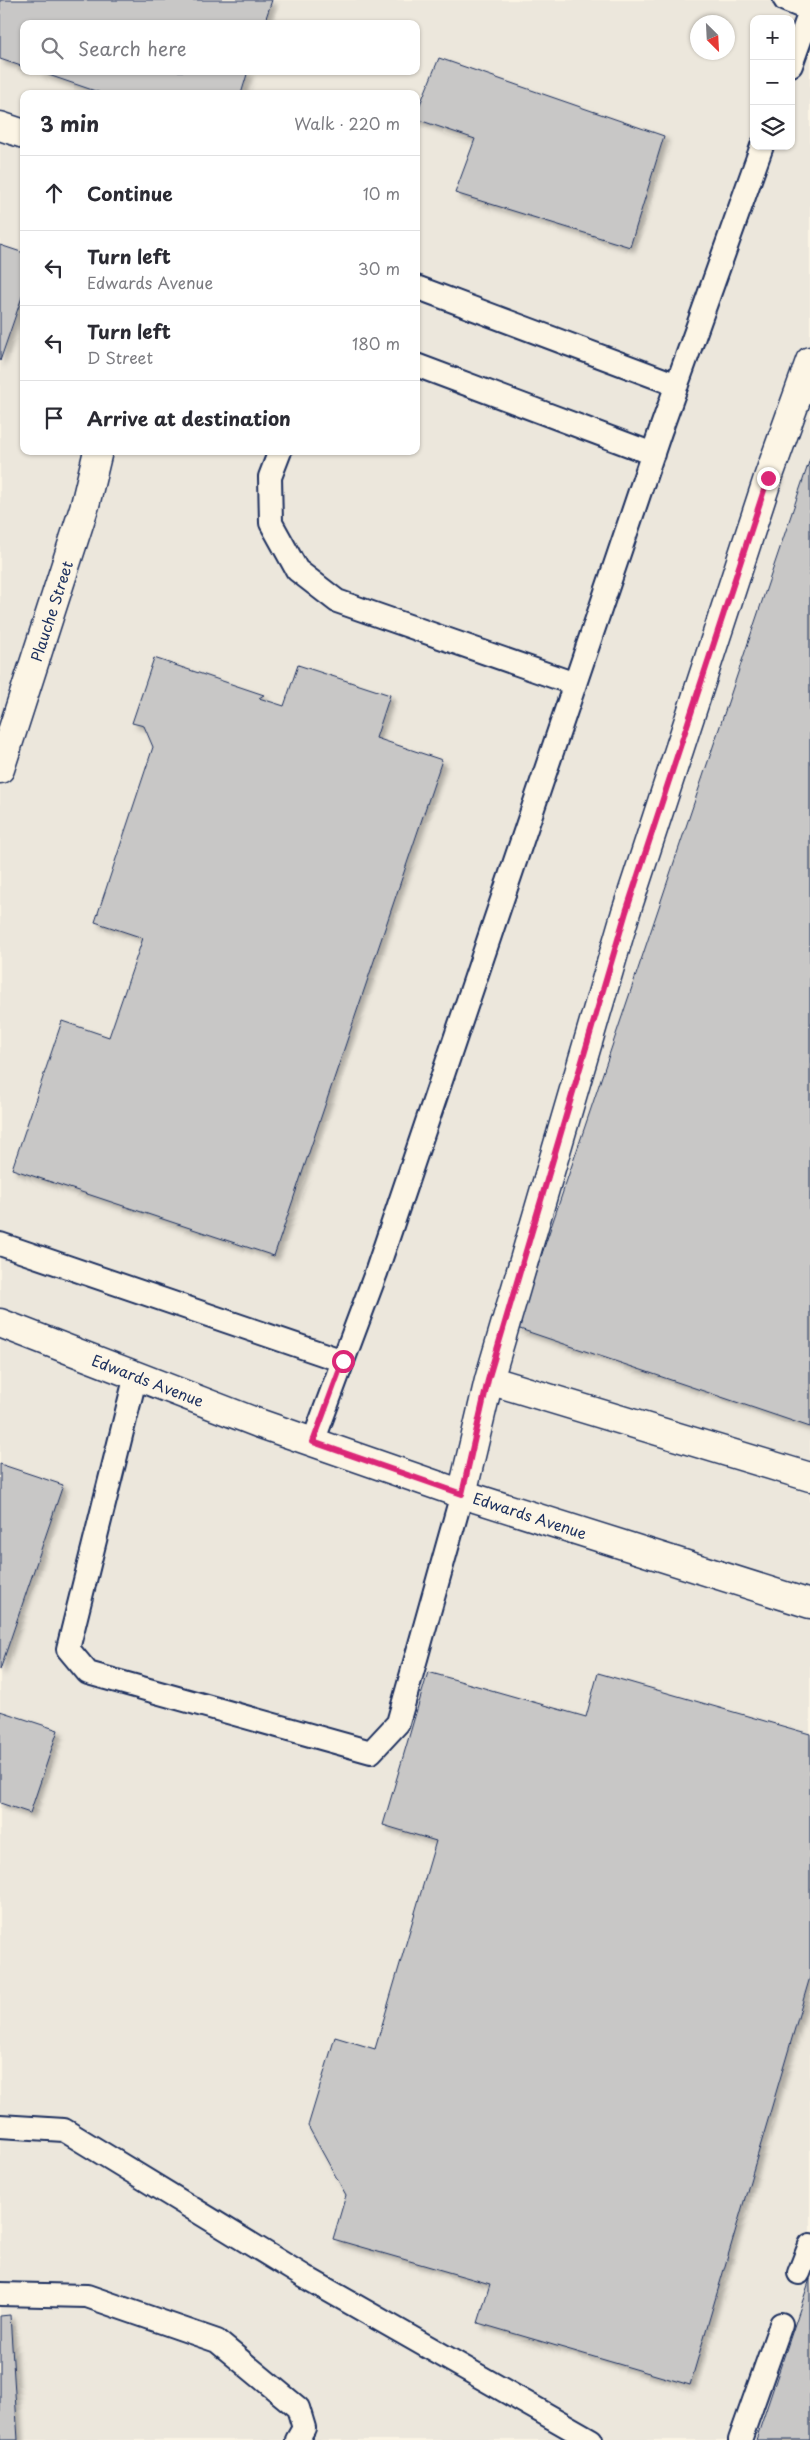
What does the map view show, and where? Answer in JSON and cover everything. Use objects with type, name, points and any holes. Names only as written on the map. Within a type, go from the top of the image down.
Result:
[{"type":"street","points":[[0,126],[20,133]]},
{"type":"street","points":[[462,1494],[488,1380],[626,912],[768,478],[810,361]]},
{"type":"street","name":"Plauche Street","points":[[0,769],[85,505],[97,455]]},
{"type":"street","name":"Edwards Avenue","points":[[0,1323],[313,1442],[462,1494],[810,1604]]},
{"type":"street","points":[[488,1380],[810,1477]]},
{"type":"lane","points":[[784,0],[810,11],[793,60]]},
{"type":"lane","points":[[313,1442],[376,1273],[653,454],[761,150]]},
{"type":"lane","points":[[420,289],[677,386]]},
{"type":"lane","points":[[420,367],[653,454]]},
{"type":"lane","points":[[278,455],[270,477],[271,523],[297,570],[337,601],[575,684]]},
{"type":"lane","points":[[0,1244],[343,1361]]},
{"type":"lane","points":[[136,1376],[68,1649],[88,1673],[371,1752],[398,1723],[462,1494]]},
{"type":"lane","points":[[0,2126],[64,2130],[305,2277],[591,2440]]},
{"type":"lane","points":[[799,2273],[810,2245]]},
{"type":"lane","points":[[0,2294],[87,2296],[217,2341],[298,2408],[304,2428],[297,2440]]},
{"type":"lane","points":[[740,2440],[781,2324]]},
{"type":"shaded area","points":[[0,0],[810,0],[810,2440],[0,2440]]},
{"type":"building","points":[[0,0],[272,0],[265,20],[20,20],[20,66],[0,59]]},
{"type":"building","points":[[439,58],[664,136],[630,247],[455,193],[475,139],[420,120],[420,104]]},
{"type":"building","points":[[49,75],[247,75],[242,90],[92,90]]},
{"type":"building","points":[[0,245],[20,252],[20,303],[0,361]]},
{"type":"building","points":[[810,459],[810,1427],[517,1328]]},
{"type":"building","points":[[154,658],[264,695],[259,698],[284,706],[298,665],[390,695],[376,738],[442,760],[274,1256],[12,1169],[62,1021],[109,1037],[143,938],[95,922],[153,747],[144,726],[132,723]]},
{"type":"building","points":[[0,1464],[63,1485],[0,1670]]},
{"type":"building","points":[[428,1672],[586,1717],[598,1673],[810,1734],[810,1977],[690,2385],[478,2323],[490,2284],[333,2239],[346,2195],[308,2126],[335,2037],[375,2049],[436,1841],[383,1825]]},
{"type":"building","points":[[0,1711],[58,1730],[30,1813],[0,1803]]},
{"type":"building","points":[[810,2279],[810,2440],[756,2440]]},
{"type":"building","points":[[10,2315],[18,2440],[0,2440],[0,2316]]},
{"type":"route","points":[[343,1361],[313,1442],[462,1494],[488,1380],[626,912],[768,478]]}]
